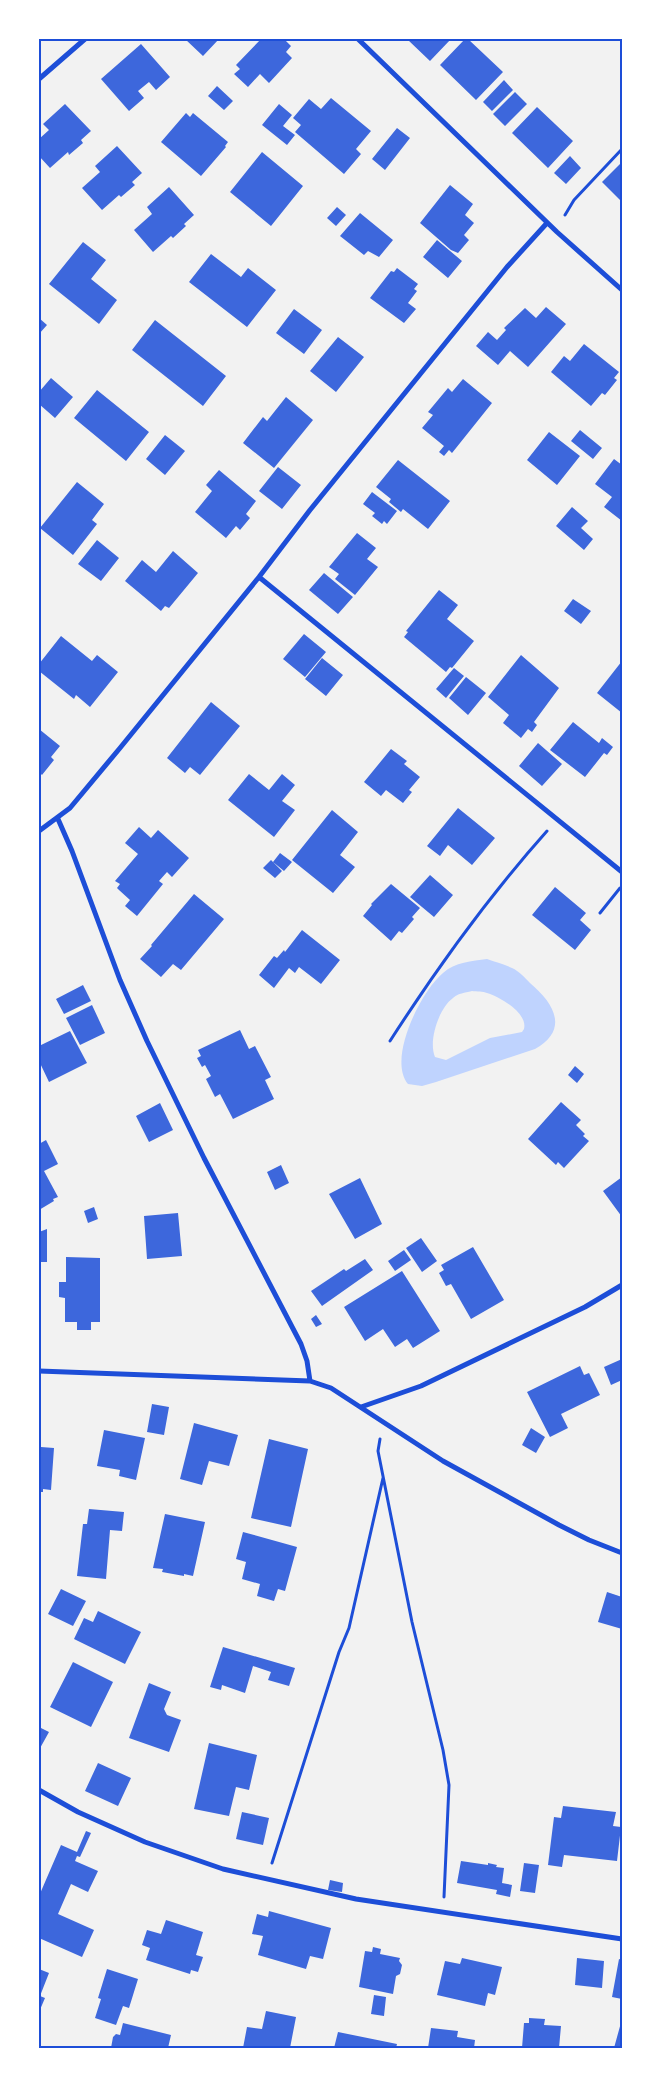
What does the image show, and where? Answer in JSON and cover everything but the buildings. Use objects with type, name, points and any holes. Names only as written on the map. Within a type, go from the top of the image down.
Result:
[{"type":"street","points":[[39,79],[85,39]]},
{"type":"street","points":[[358,39],[547,223],[622,290]]},
{"type":"street","points":[[39,831],[58,819],[70,808],[259,577],[310,510],[432,362],[507,267],[547,223]]},
{"type":"street","points":[[259,577],[622,872]]},
{"type":"street","points":[[58,819],[72,851],[120,980],[139,1024],[204,1158],[301,1344],[307,1361],[310,1381]]},
{"type":"street","points":[[361,1407],[421,1386],[586,1307],[622,1286]]},
{"type":"street","points":[[39,1372],[310,1381],[330,1388],[443,1462],[589,1540],[622,1553]]},
{"type":"street","points":[[39,1790],[78,1812],[145,1842],[224,1869],[356,1899],[622,1939]]},
{"type":"path","points":[[565,215],[574,200],[622,149]]},
{"type":"path","points":[[390,1041],[424,987],[503,883],[558,820]]},
{"type":"path","points":[[600,913],[622,885]]},
{"type":"path","points":[[385,1424],[380,1437],[378,1451],[412,1622],[443,1750],[449,1786],[449,1818],[443,1912]]},
{"type":"path","points":[[266,1879],[339,1652],[349,1628],[384,1475]]},
{"type":"water","points":[[487,959],[515,969],[546,999],[555,1017],[552,1034],[546,1042],[535,1049],[422,1086],[408,1084],[403,1073],[404,1043],[409,1026],[425,994],[443,973],[453,966]],"holes":[[[472,991],[484,992],[512,1006],[522,1017],[524,1029],[522,1032],[490,1038],[446,1060],[435,1057],[433,1050],[434,1034],[443,1009],[457,995]]]}]
